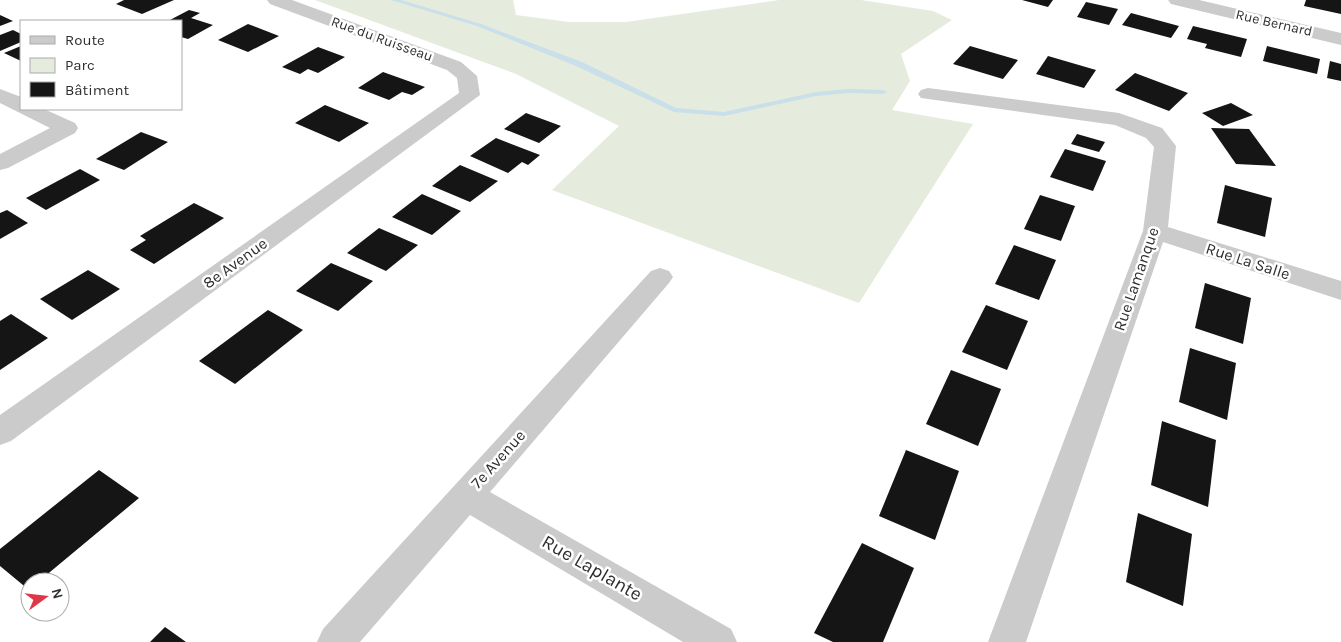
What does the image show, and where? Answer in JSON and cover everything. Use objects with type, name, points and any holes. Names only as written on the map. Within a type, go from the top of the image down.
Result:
[{"type":"street","name":"Rue du Ruisseau","points":[[276,0],[454,66],[467,76],[470,95]]},
{"type":"street","name":"Rue Bernard","points":[[1177,0],[1341,39]]},
{"type":"street","points":[[0,94],[20,104]]},
{"type":"street","name":"Rue Lamanque","points":[[928,94],[961,105],[1119,119],[1154,133],[1166,146],[1155,231],[1007,642]]},
{"type":"street","name":"8e Avenue","points":[[0,432],[470,95]]},
{"type":"street","points":[[0,163],[68,128],[30,110]]},
{"type":"street","name":"Rue La Salle","points":[[1155,231],[1341,291]]},
{"type":"street","name":"7e Avenue","points":[[336,642],[660,277]]},
{"type":"street","name":"Rue Laplante","points":[[466,494],[718,642]]},
{"type":"green space","points":[[315,0],[513,0],[516,15],[569,22],[626,22],[779,0],[861,0],[933,11],[952,20],[901,54],[910,81],[892,110],[973,124],[859,303],[552,190],[619,126],[516,74]]},
{"type":"building","points":[[124,0],[174,0],[142,14],[116,4]]},
{"type":"building","points":[[1022,0],[1053,0],[1048,7]]},
{"type":"building","points":[[1306,0],[1341,0],[1341,14],[1304,6]]},
{"type":"building","points":[[1086,2],[1118,9],[1109,25],[1077,17]]},
{"type":"building","points":[[189,10],[200,13],[191,18],[213,25],[188,39],[182,37],[182,20],[170,20]]},
{"type":"building","points":[[1131,13],[1179,26],[1171,38],[1122,25]]},
{"type":"building","points":[[0,15],[13,21],[0,26]]},
{"type":"building","points":[[248,24],[279,36],[248,52],[218,40]]},
{"type":"building","points":[[1193,26],[1247,39],[1241,57],[1205,48],[1207,44],[1187,39]]},
{"type":"building","points":[[13,30],[20,34],[20,42],[0,51],[0,35]]},
{"type":"building","points":[[20,46],[20,61],[4,53]]},
{"type":"building","points":[[970,46],[1018,60],[1003,79],[953,64]]},
{"type":"building","points":[[1267,46],[1320,59],[1317,74],[1263,61]]},
{"type":"building","points":[[318,47],[345,57],[318,73],[308,69],[300,74],[282,67]]},
{"type":"building","points":[[1048,56],[1096,70],[1084,88],[1036,74]]},
{"type":"building","points":[[1330,61],[1341,64],[1341,81],[1327,78]]},
{"type":"building","points":[[383,72],[425,87],[412,95],[402,92],[389,100],[358,88]]},
{"type":"building","points":[[1135,73],[1188,93],[1169,111],[1115,90]]},
{"type":"building","points":[[1231,103],[1253,115],[1223,126],[1202,113]]},
{"type":"building","points":[[325,105],[369,123],[339,142],[295,123]]},
{"type":"building","points":[[526,113],[561,126],[539,143],[504,129]]},
{"type":"building","points":[[1211,128],[1249,129],[1276,166],[1236,164]]},
{"type":"building","points":[[141,132],[168,142],[124,170],[96,159]]},
{"type":"building","points":[[1077,134],[1105,142],[1099,152],[1071,144]]},
{"type":"building","points":[[496,138],[540,155],[528,165],[522,162],[508,173],[470,156]]},
{"type":"building","points":[[1065,149],[1106,161],[1093,191],[1050,177]]},
{"type":"building","points":[[460,165],[498,181],[470,202],[432,186]]},
{"type":"building","points":[[80,169],[100,180],[46,210],[26,198]]},
{"type":"building","points":[[1225,185],[1272,198],[1265,237],[1217,223]]},
{"type":"building","points":[[422,194],[461,211],[432,235],[392,217]]},
{"type":"building","points":[[1040,195],[1075,206],[1061,241],[1024,229]]},
{"type":"building","points":[[194,203],[224,218],[154,264],[130,250],[146,240],[140,236]]},
{"type":"building","points":[[7,210],[28,223],[0,239],[0,213]]},
{"type":"building","points":[[379,228],[418,245],[386,271],[347,253]]},
{"type":"building","points":[[1014,245],[1056,260],[1039,300],[995,284]]},
{"type":"building","points":[[331,263],[373,281],[338,311],[296,291]]},
{"type":"building","points":[[88,270],[120,289],[72,320],[40,299]]},
{"type":"building","points":[[1205,283],[1251,298],[1243,344],[1195,328]]},
{"type":"building","points":[[986,305],[1028,321],[1007,370],[962,352]]},
{"type":"building","points":[[268,310],[303,330],[235,384],[199,361]]},
{"type":"building","points":[[11,314],[48,338],[0,370],[0,321]]},
{"type":"building","points":[[1190,348],[1236,363],[1227,420],[1179,402]]},
{"type":"building","points":[[951,370],[1001,389],[978,446],[926,424]]},
{"type":"building","points":[[1162,421],[1216,440],[1208,507],[1151,485]]},
{"type":"building","points":[[906,450],[959,471],[935,540],[879,516]]},
{"type":"building","points":[[99,470],[139,498],[50,572],[20,572],[20,583],[0,566],[0,549]]},
{"type":"building","points":[[1138,513],[1192,534],[1183,606],[1126,582]]},
{"type":"building","points":[[862,543],[914,568],[883,642],[833,642],[814,633]]},
{"type":"building","points":[[165,627],[186,642],[150,642]]},
{"type":"waterway","points":[[394,0],[479,25],[579,64],[674,110],[724,114],[816,94],[848,91],[883,92]]}]
